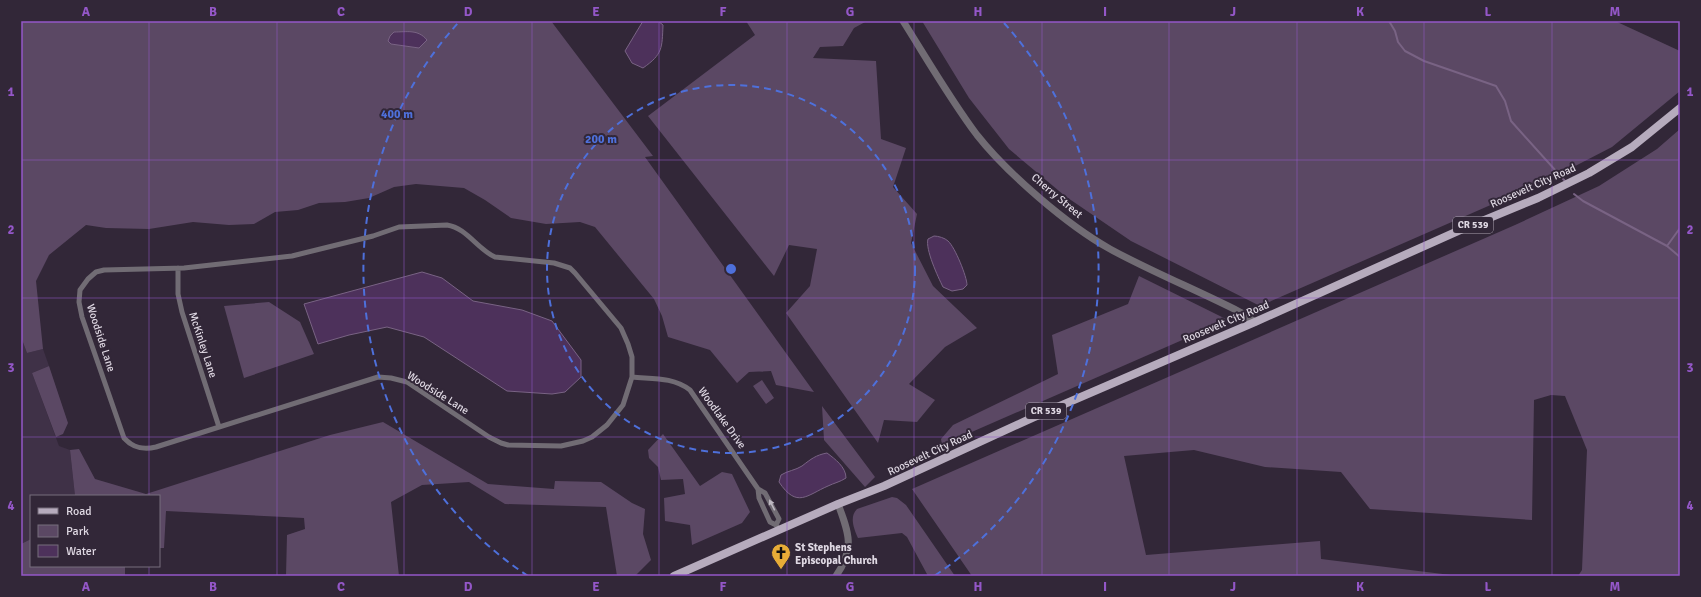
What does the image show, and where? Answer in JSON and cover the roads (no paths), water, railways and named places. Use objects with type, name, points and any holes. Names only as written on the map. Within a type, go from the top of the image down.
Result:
[{"type":"main road","name":"Roosevelt City Road","points":[[838,504],[884,486],[1045,412],[1255,322],[1458,231],[1538,198],[1588,173],[1632,148],[1680,108]]},
{"type":"main road","name":"CR 539","points":[[674,576],[778,527],[838,504]]},
{"type":"street","name":"Cherry Street","points":[[903,21],[978,136],[1019,179],[1067,220],[1108,248],[1240,312],[1255,322]]},
{"type":"street","name":"Woodside Lane","points":[[456,226],[488,254],[495,257],[554,263],[570,268],[621,328],[632,357],[632,377],[623,405],[607,426],[592,437],[583,441],[561,446],[501,444],[406,382],[391,378],[378,377],[367,379],[147,449],[130,444],[120,430],[82,317],[79,302],[80,290],[88,278],[96,272],[110,269],[178,268],[292,256],[373,236],[399,227],[456,226]]},
{"type":"street","name":"McKinley Lane","points":[[178,268],[178,294],[182,312],[219,427]]},
{"type":"street","name":"Woodlake Drive","points":[[632,377],[671,380],[679,382],[690,390],[758,488],[765,493],[778,519],[778,527]]},
{"type":"street","name":"Woodlake Drive","points":[[758,488],[759,498],[770,522],[778,527]]},
{"type":"street","points":[[836,576],[848,556],[849,547],[849,536],[838,504]]},
{"type":"water","points":[[643,21],[658,21],[663,25],[662,45],[660,50],[654,59],[643,68],[632,63],[625,51]]},
{"type":"water","points":[[394,32],[416,33],[424,36],[427,40],[419,48],[391,44],[388,41]]},
{"type":"water","points":[[934,236],[947,240],[954,249],[965,276],[967,285],[963,289],[952,291],[943,287],[932,263],[928,249],[928,239]]},
{"type":"water","points":[[422,272],[442,278],[473,301],[522,310],[552,321],[581,360],[581,377],[565,392],[552,394],[507,391],[424,337],[387,327],[349,335],[318,344],[304,304]]},
{"type":"water","points":[[827,453],[837,461],[844,470],[846,478],[842,481],[802,498],[797,498],[791,495],[779,482],[781,475],[800,467],[817,456]]},
{"type":"waterway","points":[[1389,21],[1395,31],[1398,42],[1405,51],[1424,61],[1496,86],[1505,101],[1511,121],[1565,181]]},
{"type":"waterway","points":[[1574,194],[1583,201],[1667,246],[1680,257]]},
{"type":"waterway","points":[[1667,246],[1680,228]]},
{"type":"place","name":"St Stephens Episcopal Church","points":[[781,570]]}]
